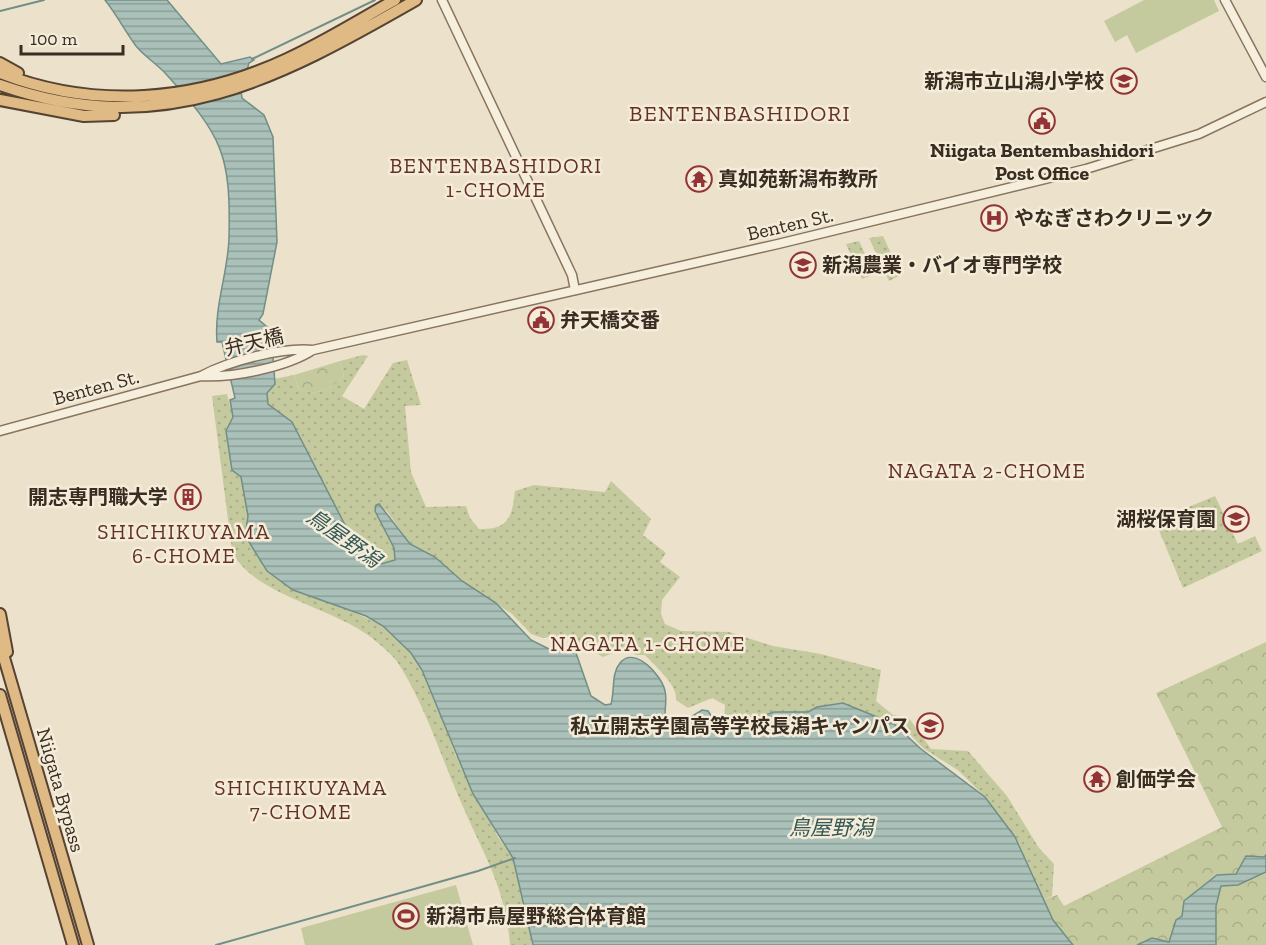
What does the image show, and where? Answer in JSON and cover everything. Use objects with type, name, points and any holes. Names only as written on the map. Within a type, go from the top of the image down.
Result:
[{"type":"highway","points":[[289,64],[395,0]]},
{"type":"highway","points":[[0,100],[84,116],[133,114],[216,83],[289,64],[416,0]]},
{"type":"highway","points":[[0,63],[39,87]]},
{"type":"highway","points":[[0,73],[39,87],[98,97],[174,100]]},
{"type":"highway","points":[[0,85],[53,102],[76,105],[131,108],[174,100]]},
{"type":"highway","points":[[0,614],[17,704]]},
{"type":"highway","name":"Niigata Bypass","points":[[0,644],[88,945]]},
{"type":"highway","name":"Niigata Bypass","points":[[1,700],[73,945]]},
{"type":"street","points":[[442,0],[572,275],[575,290]]},
{"type":"street","points":[[1225,0],[1266,78]]},
{"type":"street","name":"Benten St.","points":[[313,350],[966,200],[1117,161],[1199,134],[1266,102]]},
{"type":"street","name":"弁天橋","points":[[201,376],[219,367],[297,348],[313,350]]},
{"type":"street","name":"弁天橋","points":[[201,376],[221,377],[300,359],[313,350]]},
{"type":"street","name":"Benten St.","points":[[0,431],[201,376]]},
{"type":"green space","points":[[1144,0],[1214,0],[1219,11],[1136,53],[1127,35],[1115,42],[1104,21]]},
{"type":"green space","points":[[883,236],[901,275],[889,281],[869,238]]},
{"type":"green space","points":[[859,241],[874,274],[862,279],[846,244]]},
{"type":"green space","points":[[363,355],[368,356],[342,396],[364,409],[393,363],[407,360],[421,405],[405,406],[411,472],[426,507],[466,506],[470,518],[479,529],[489,529],[507,521],[515,491],[534,485],[605,492],[611,481],[651,519],[643,535],[666,553],[660,562],[680,577],[662,600],[661,614],[665,624],[681,631],[729,632],[773,646],[821,654],[881,670],[876,701],[893,715],[909,718],[931,749],[968,751],[1007,796],[1039,848],[1054,864],[1052,896],[1043,900],[1015,837],[985,797],[959,771],[923,748],[907,731],[894,724],[843,703],[817,707],[808,712],[774,712],[731,727],[724,720],[725,705],[712,698],[688,708],[676,700],[676,694],[670,682],[645,655],[636,655],[626,648],[603,657],[566,635],[543,638],[531,634],[512,614],[462,581],[435,557],[410,544],[386,510],[375,511],[394,548],[395,561],[381,564],[361,556],[292,422],[268,404],[267,393],[275,384],[274,379],[294,375],[298,388],[311,392],[322,391],[344,377],[340,361]]},
{"type":"green space","points":[[340,361],[344,377],[333,385],[317,392],[298,388],[294,375]]},
{"type":"green space","points":[[227,394],[233,417],[226,431],[232,470],[241,477],[248,516],[246,530],[267,571],[383,626],[411,653],[435,697],[455,754],[498,837],[513,858],[532,945],[510,945],[504,905],[492,870],[424,713],[408,679],[395,660],[372,638],[356,627],[294,599],[255,578],[241,565],[232,550],[212,396]]},
{"type":"green space","points":[[1215,496],[1238,544],[1255,536],[1262,551],[1183,588],[1155,521]]},
{"type":"green space","points":[[1266,642],[1266,945],[1073,945],[1053,920],[1043,900],[1057,895],[1064,906],[1222,827],[1156,693]]},
{"type":"green space","name":"新潟市鳥屋野総合体育館","points":[[456,885],[473,945],[305,945],[301,928]]},
{"type":"water","name":"鳥屋野潟","points":[[105,0],[167,0],[221,64],[250,57],[254,60],[249,63],[241,91],[242,98],[264,115],[273,137],[277,242],[263,314],[259,320],[271,330],[275,384],[267,393],[268,404],[292,422],[361,556],[381,564],[395,560],[394,548],[375,511],[376,505],[379,504],[410,544],[435,557],[462,581],[496,603],[531,640],[549,649],[576,653],[591,696],[605,705],[611,704],[617,667],[626,658],[633,658],[647,665],[659,678],[666,694],[665,715],[673,723],[683,722],[702,710],[708,711],[719,727],[731,727],[774,712],[808,712],[817,707],[843,703],[894,724],[921,749],[985,797],[1015,837],[1053,920],[1073,945],[533,945],[513,858],[473,794],[422,670],[411,653],[383,626],[366,616],[293,590],[267,571],[249,542],[246,530],[248,516],[241,477],[232,470],[226,431],[233,417],[230,400],[235,398],[222,342],[217,342],[217,315],[229,238],[228,185],[225,165],[219,147],[200,114],[166,74],[136,46]]},
{"type":"water","points":[[1266,855],[1266,872],[1238,885],[1221,886],[1216,906],[1216,945],[1137,945],[1152,938],[1169,942],[1176,920],[1182,916],[1184,901],[1217,875],[1236,874],[1246,856],[1264,857]]},
{"type":"waterway","points":[[0,11],[44,0]]},
{"type":"waterway","points":[[252,59],[375,0]]},
{"type":"waterway","points":[[216,945],[478,871],[515,858]]},
{"type":"place","name":"新潟市立山潟小学校","points":[[1124,81]]},
{"type":"place","name":"Niigata Bentembashidori Post Office","points":[[1042,121]]},
{"type":"place","name":"真如苑新潟布教所","points":[[699,179]]},
{"type":"place","name":"やなぎさわクリニック","points":[[994,218]]},
{"type":"place","name":"新潟農業・バイオ専門学校","points":[[803,265]]},
{"type":"place","name":"弁天橋交番","points":[[541,320]]},
{"type":"place","name":"開志専門職大学","points":[[188,497]]},
{"type":"place","name":"湖桜保育園","points":[[1236,519]]},
{"type":"place","name":"私立開志学園高等学校長潟キャンパス","points":[[930,726]]},
{"type":"place","name":"創価学会","points":[[1097,779]]},
{"type":"place","name":"新潟市鳥屋野総合体育館","points":[[406,916]]},
{"type":"district","name":"BENTENBASHIDORI","points":[[740,113]]},
{"type":"district","name":"BENTENBASHIDORI 1-CHOME","points":[[496,177]]},
{"type":"district","name":"NAGATA 2-CHOME","points":[[987,470]]},
{"type":"district","name":"SHICHIKUYAMA 6-CHOME","points":[[184,543]]},
{"type":"district","name":"NAGATA 1-CHOME","points":[[648,643]]},
{"type":"district","name":"SHICHIKUYAMA 7-CHOME","points":[[301,799]]}]
